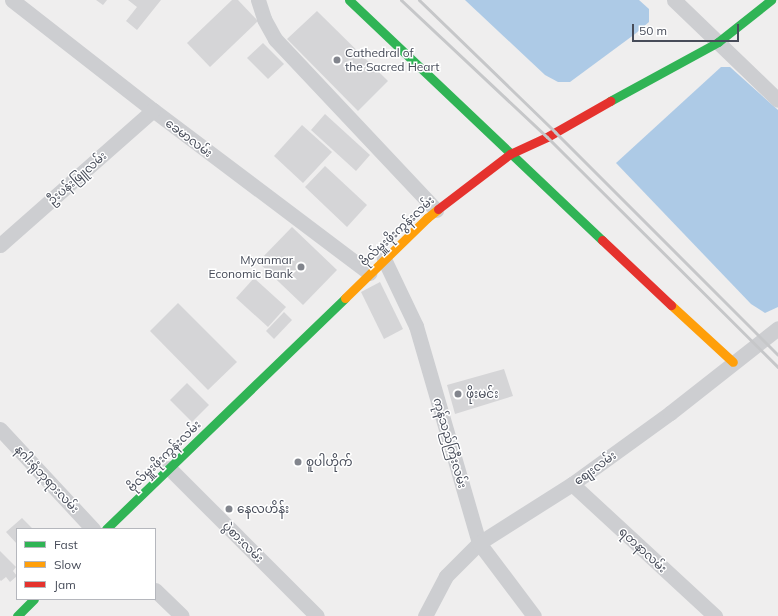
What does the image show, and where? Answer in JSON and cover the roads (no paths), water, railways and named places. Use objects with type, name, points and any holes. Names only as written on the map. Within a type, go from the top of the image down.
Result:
[{"type":"street","name":"ခေမာလမ်း","points":[[12,0],[153,110],[369,273]]},
{"type":"street","points":[[258,0],[264,19],[275,39],[436,210]]},
{"type":"street","points":[[349,0],[510,154],[733,362]]},
{"type":"street","points":[[674,0],[778,100]]},
{"type":"street","name":"ဗိုလ်မှူးဖိုးကွန်းလမ်း","points":[[107,528],[369,273],[436,210],[510,154],[547,137],[656,74],[718,42],[771,0]]},
{"type":"street","name":"ဦးပန်းဖြူလမ်း","points":[[0,245],[153,110]]},
{"type":"street","name":"ကုန်သည်ကြီးလမ်း","points":[[384,259],[416,326],[479,543],[534,616]]},
{"type":"street","name":"စျေးလမ်း","points":[[425,616],[446,576],[479,543],[572,484],[670,413],[778,328]]},
{"type":"street","name":"နဂါးရုံဘုရားလမ်း","points":[[0,429],[93,528]]},
{"type":"street","name":"ပွဲစားလမ်း","points":[[169,468],[317,616]]},
{"type":"street","name":"ရတနာလမ်း","points":[[572,484],[715,616]]},
{"type":"street","points":[[156,591],[182,616]]},
{"type":"street","points":[[17,616],[33,600]]},
{"type":"water","points":[[465,0],[639,0],[649,9],[649,22],[570,82],[558,82],[545,75]]},
{"type":"water","points":[[721,67],[730,67],[778,110],[778,307],[765,313],[751,304],[616,163]]},
{"type":"railway","points":[[401,0],[547,137],[778,367]]},
{"type":"railway","points":[[419,0],[555,132],[778,355]]},
{"type":"place","name":"Cathedral of the Sacred Heart","points":[[337,60]]},
{"type":"place","name":"Myanmar Economic Bank","points":[[301,267]]},
{"type":"place","name":"ဖိုးမင်း","points":[[458,394]]},
{"type":"place","name":"စူပါဟိုက်","points":[[298,462]]},
{"type":"place","name":"နေလဟိန်း","points":[[229,509]]}]
